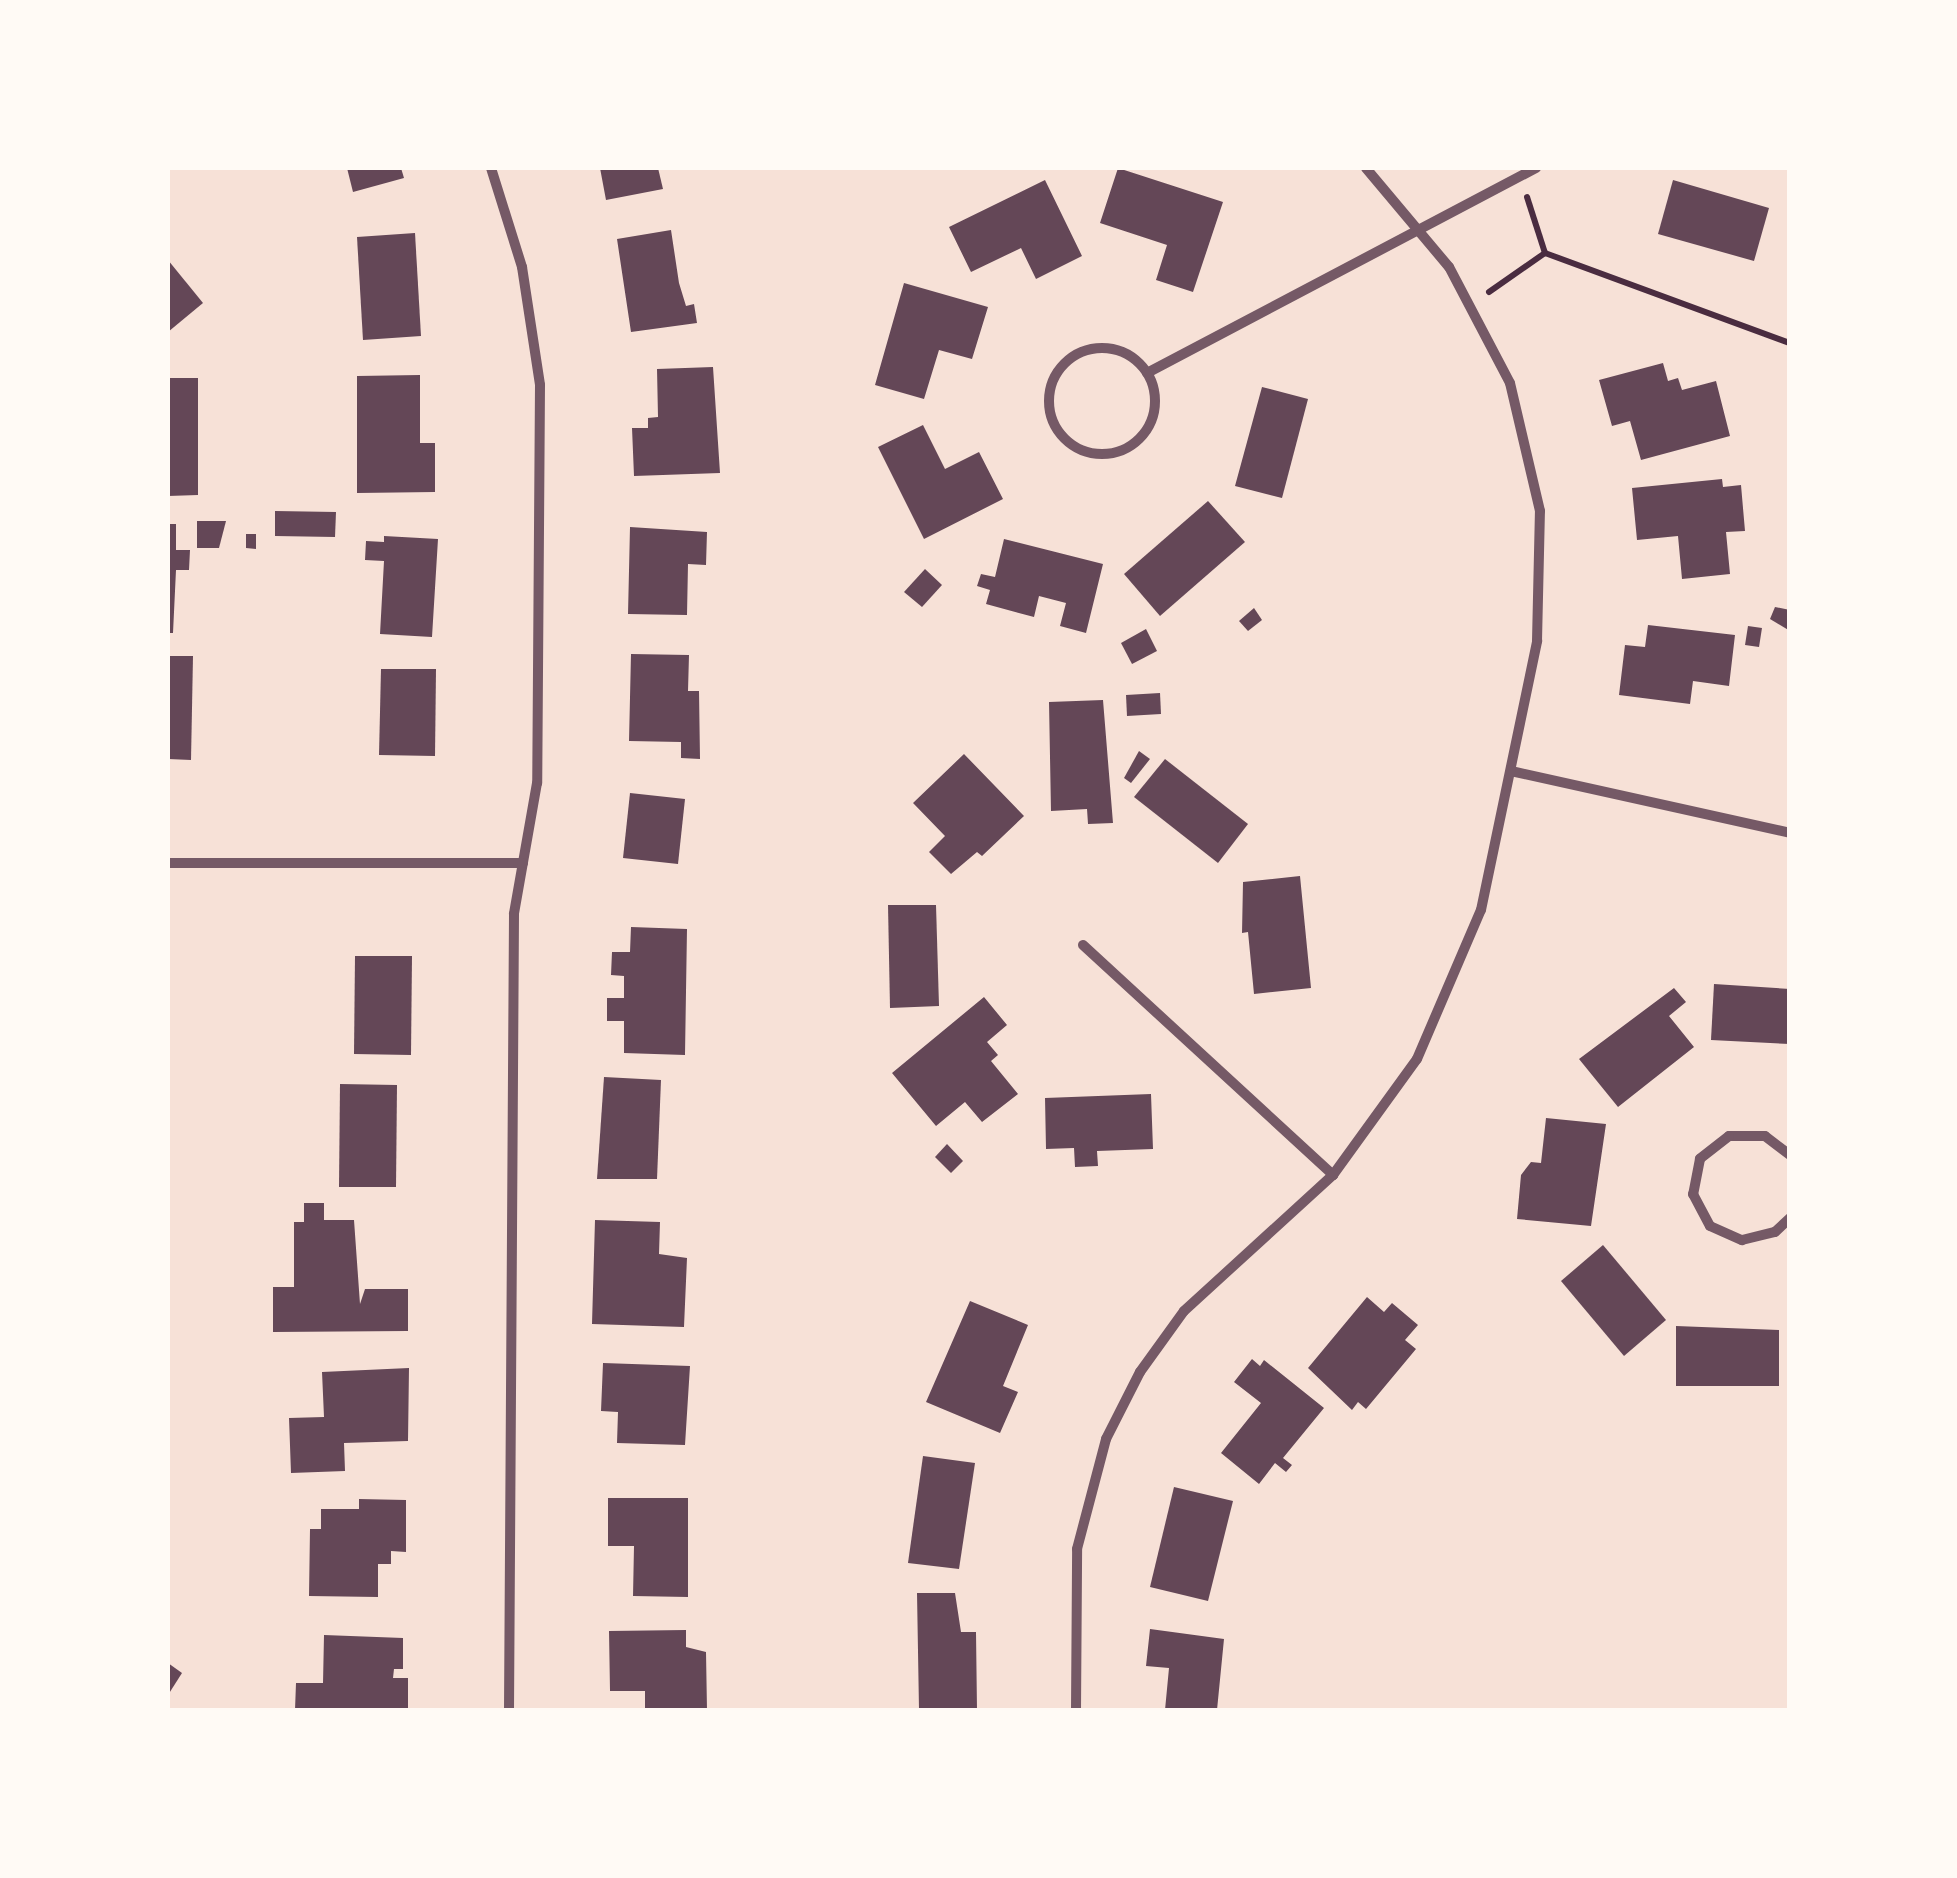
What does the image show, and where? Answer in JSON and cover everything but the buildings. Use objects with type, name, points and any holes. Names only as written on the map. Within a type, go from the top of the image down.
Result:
[{"type":"street","points":[[491,168],[522,268],[540,386],[537,783],[514,914],[508,1710]]},
{"type":"street","points":[[1076,1710],[1076,1548],[1094,1475],[1122,1405],[1184,1311],[1333,1175],[1371,1129],[1442,1011],[1480,910],[1537,641],[1540,511],[1510,383],[1472,304],[1423,232],[1366,168]]},
{"type":"street","points":[[1147,373],[1423,232],[1536,168]]},
{"type":"street","points":[[1084,350],[1120,350],[1147,373],[1156,405],[1143,436],[1130,446],[1098,454],[1081,450],[1054,426],[1048,409],[1056,373],[1084,350]]},
{"type":"street","points":[[1511,771],[1790,833]]},
{"type":"street","points":[[168,863],[523,863]]},
{"type":"street","points":[[1084,945],[1333,1175]]},
{"type":"street","points":[[1789,1152],[1765,1136],[1728,1136],[1700,1158],[1693,1194],[1710,1226],[1742,1240],[1775,1232],[1790,1218]]},
{"type":"path","points":[[1520,177],[1546,253]]},
{"type":"path","points":[[1472,304],[1546,253]]},
{"type":"path","points":[[1546,253],[1790,343]]}]
